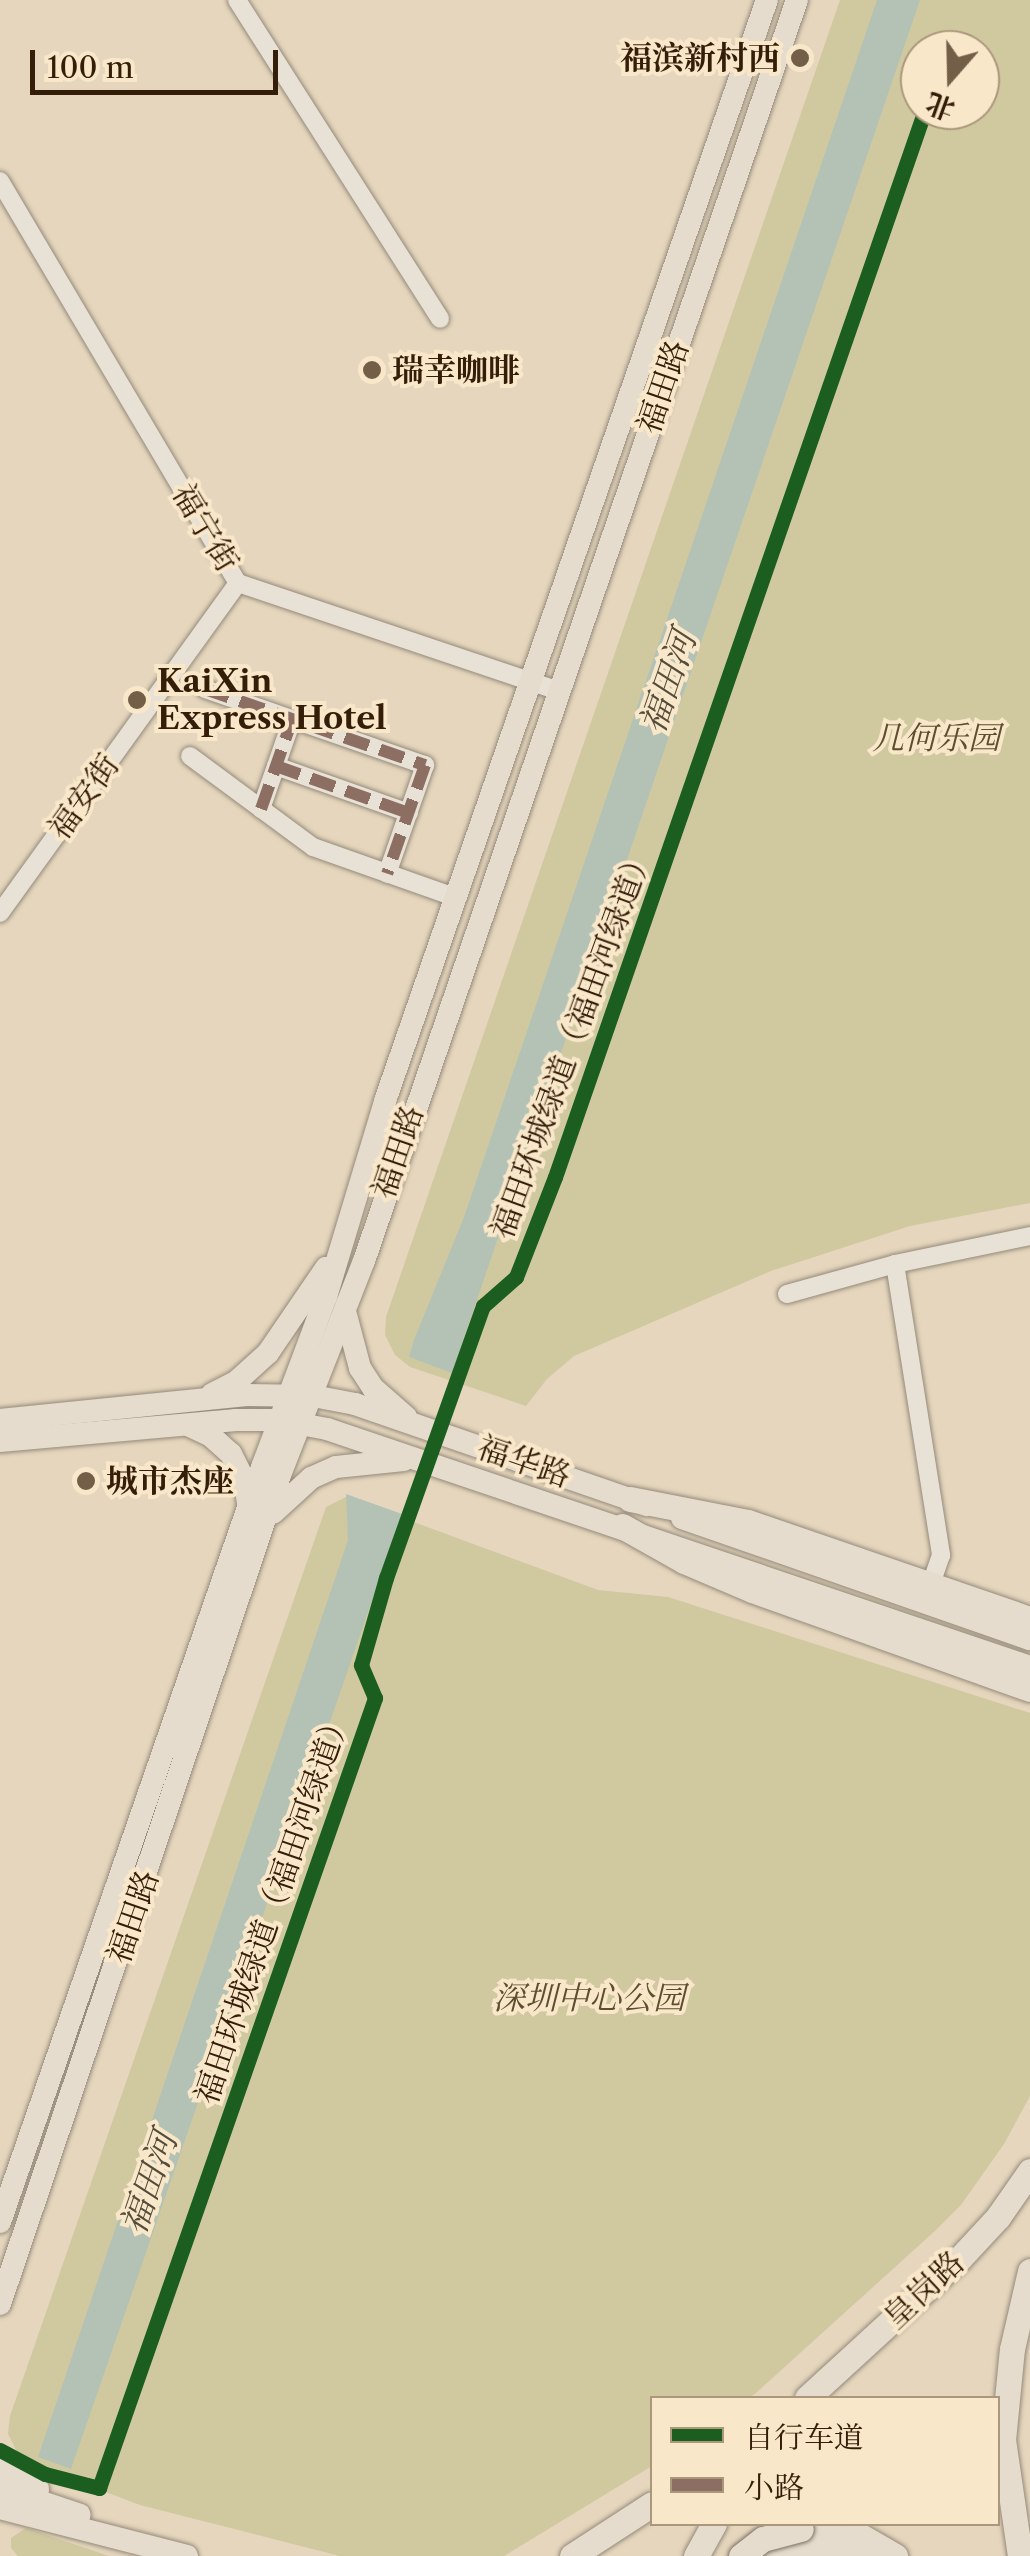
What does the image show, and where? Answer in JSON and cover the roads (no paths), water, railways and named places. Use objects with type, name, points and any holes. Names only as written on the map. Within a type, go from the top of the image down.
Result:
[{"type":"highway","points":[[630,1499],[748,1522],[1030,1619]]},
{"type":"highway","points":[[622,1526],[684,1561],[752,1590],[1030,1690]]},
{"type":"highway","name":"皇岗路","points":[[813,2391],[977,2240],[1030,2171]]},
{"type":"highway","points":[[1020,2556],[1020,2534],[1004,2468],[1008,2378],[1030,2271]]},
{"type":"highway","points":[[572,2556],[650,2505]]},
{"type":"highway","points":[[696,2556],[713,2526]]},
{"type":"highway","points":[[741,2556],[763,2540],[852,2530],[895,2556]]},
{"type":"highway","points":[[772,2556],[801,2538],[868,2556]]},
{"type":"main road","name":"福田路","points":[[0,2304],[260,1533],[290,1422],[289,1394],[326,1297],[338,1248],[626,398],[768,0]]},
{"type":"main road","name":"福田路","points":[[0,2222],[9,2169],[248,1509],[290,1422],[313,1396],[346,1312],[797,0]]},
{"type":"main road","points":[[194,1400],[224,1390],[263,1359],[293,1322],[338,1248]]},
{"type":"main road","points":[[346,1312],[351,1348],[360,1368],[373,1388],[419,1426]]},
{"type":"main road","name":"福华路","points":[[0,1420],[289,1394],[354,1404],[1030,1640]]},
{"type":"main road","name":"福华路","points":[[0,1441],[182,1425],[290,1422],[427,1461],[1030,1667]]},
{"type":"main road","points":[[182,1425],[206,1433],[231,1454],[245,1482],[248,1509]]},
{"type":"main road","points":[[260,1533],[290,1493],[323,1472],[361,1462],[427,1461]]},
{"type":"main road","points":[[0,2467],[123,2539]]},
{"type":"main road","points":[[0,2488],[79,2515]]},
{"type":"main road","points":[[0,2508],[187,2556]]},
{"type":"street","points":[[237,0],[440,320]]},
{"type":"street","name":"福宁街","points":[[0,181],[238,583],[559,691]]},
{"type":"street","name":"福安街","points":[[0,913],[238,583]]},
{"type":"street","points":[[206,689],[425,765],[387,874]]},
{"type":"street","points":[[261,809],[292,720]]},
{"type":"street","points":[[190,756],[313,847],[457,898]]},
{"type":"street","points":[[276,766],[408,813]]},
{"type":"street","points":[[787,1294],[895,1264],[1030,1236]]},
{"type":"street","points":[[895,1264],[941,1556],[931,1584]]},
{"type":"street","points":[[9,2169],[41,2181]]},
{"type":"water","name":"福田河","points":[[877,0],[920,0],[910,30],[900,30],[900,59],[452,1373],[409,1357],[464,1217]]},
{"type":"water","name":"福田河","points":[[346,1494],[402,1514],[71,2469],[38,2457],[348,1540]]},
{"type":"place","name":"福滨新村西","points":[[800,58]]},
{"type":"place","name":"瑞幸咖啡","points":[[372,370]]},
{"type":"place","name":"KaiXin Express Hotel","points":[[137,700]]},
{"type":"place","name":"城市杰座","points":[[86,1481]]},
{"type":"park label","name":"几何乐园","points":[[936,738]]},
{"type":"park label","name":"深圳中心公园","points":[[589,1998]]}]
